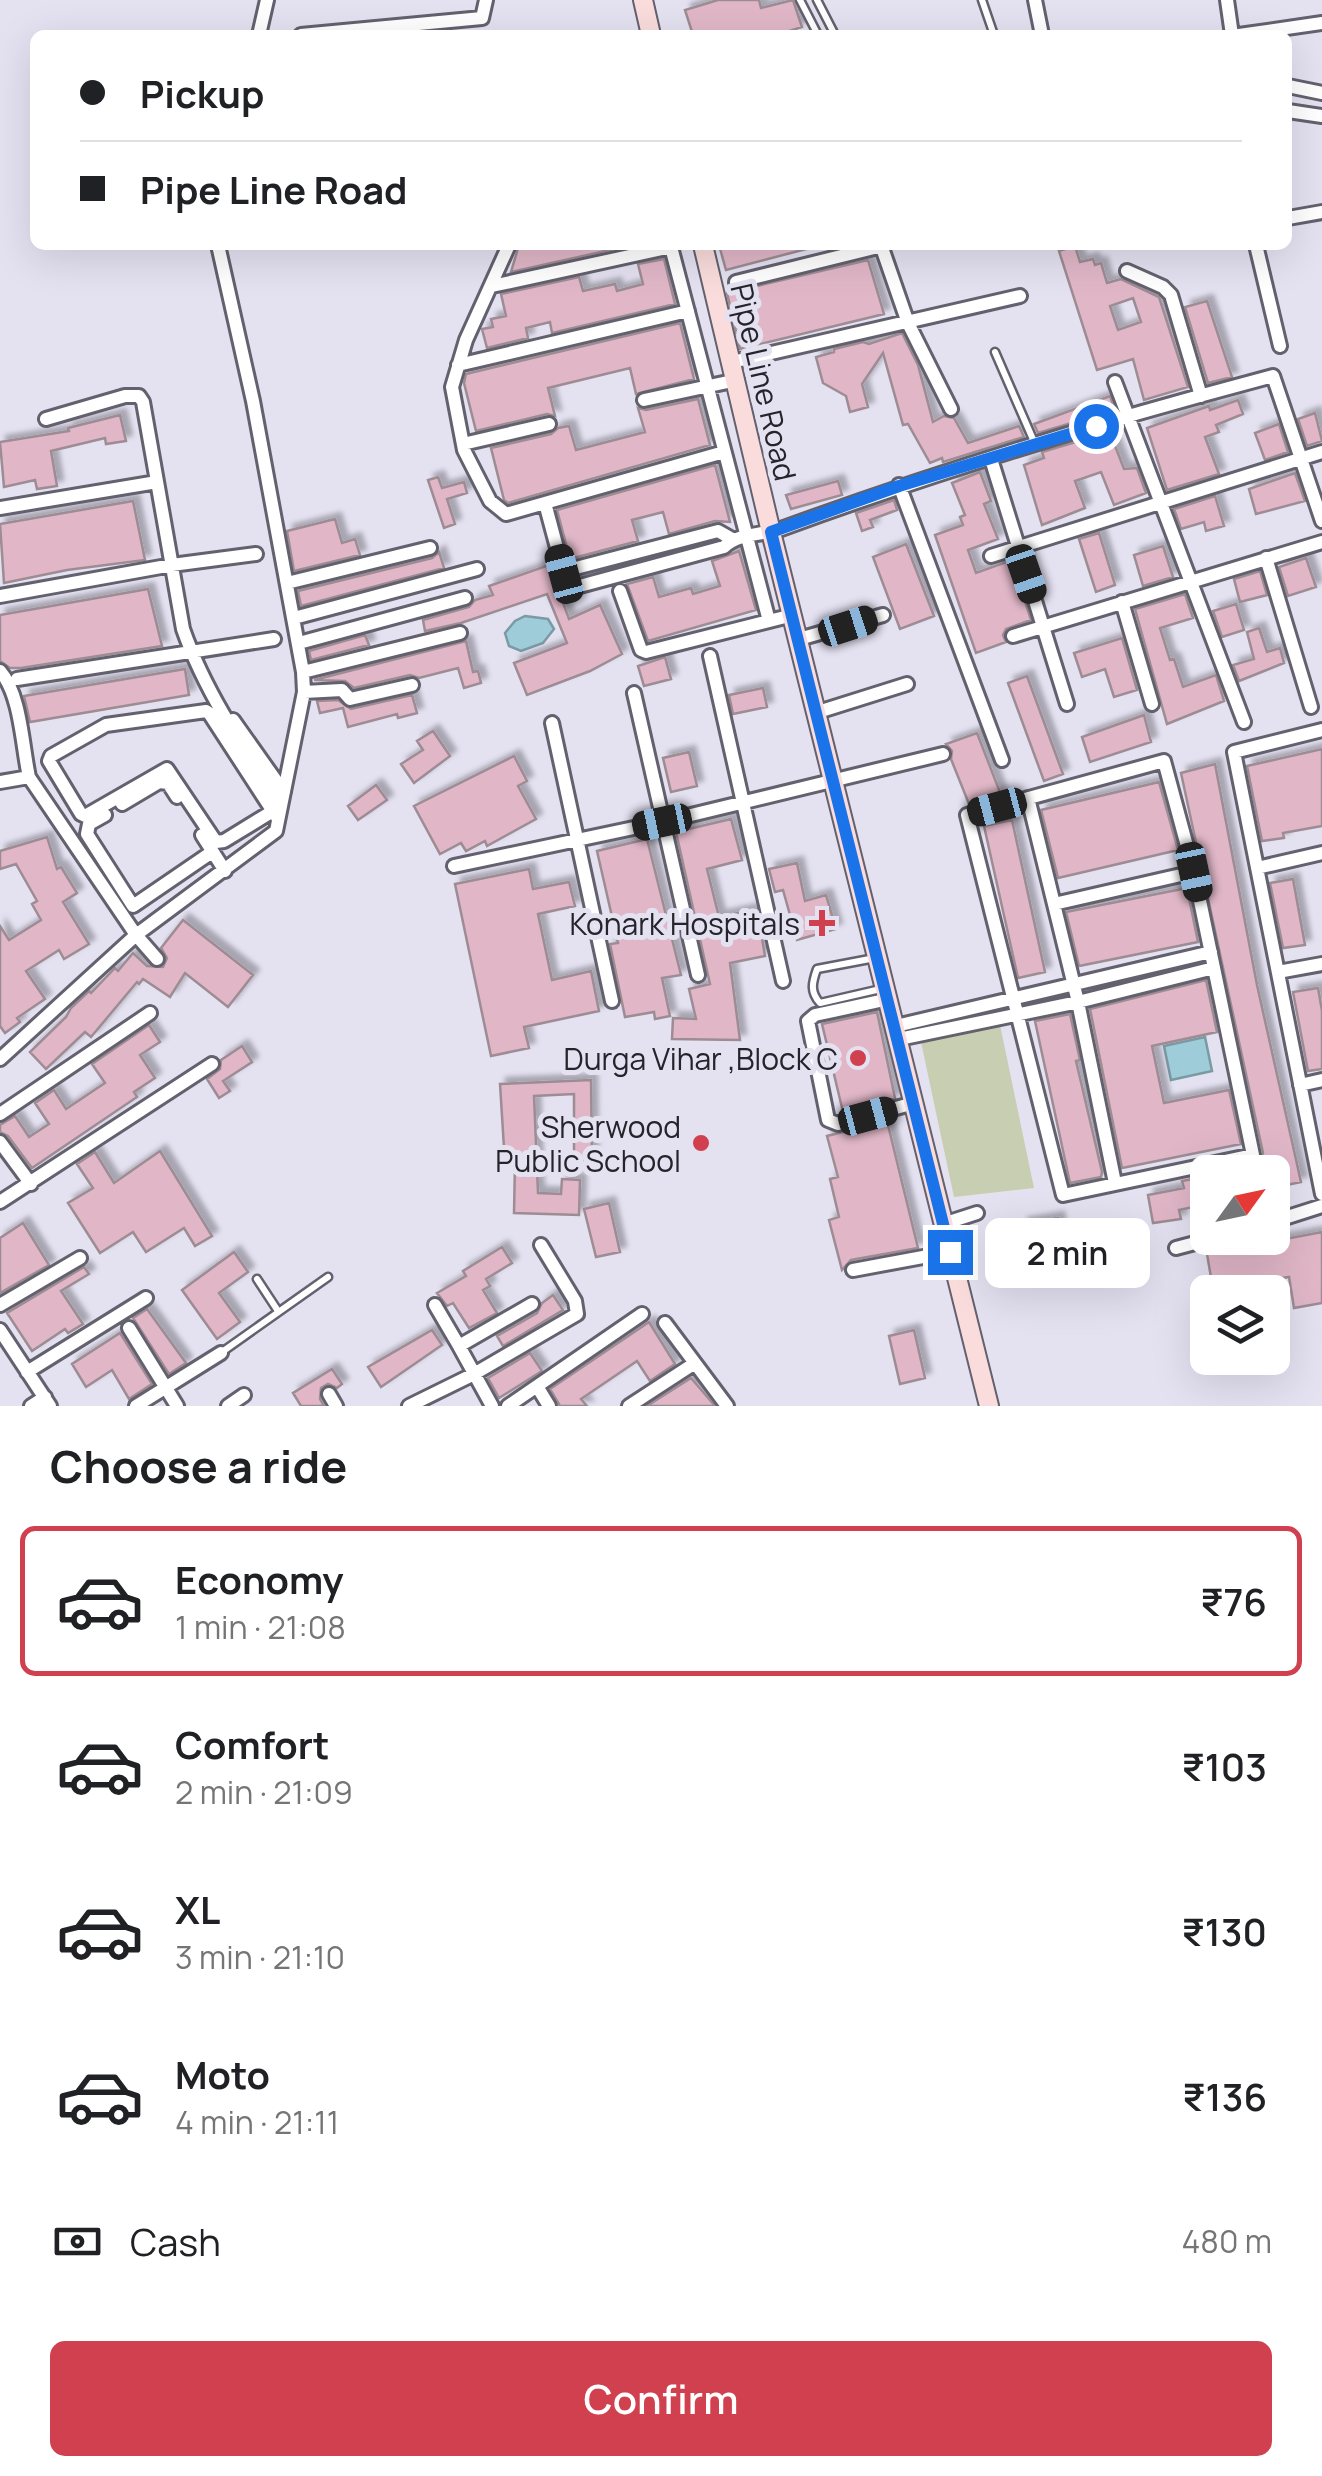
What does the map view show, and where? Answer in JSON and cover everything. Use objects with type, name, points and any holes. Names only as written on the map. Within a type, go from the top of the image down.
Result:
[{"type":"street","points":[[260,30],[266,0]]},
{"type":"street","points":[[354,30],[482,18],[486,0]]},
{"type":"street","points":[[643,0],[650,30]]},
{"type":"street","points":[[1035,0],[1041,30]]},
{"type":"street","points":[[1227,0],[1235,30]]},
{"type":"street","points":[[1275,30],[1322,24]]},
{"type":"street","points":[[1292,87],[1322,93]]},
{"type":"street","points":[[1292,112],[1322,116]]},
{"type":"street","points":[[1292,217],[1322,212]]},
{"type":"street","points":[[0,1059],[136,935],[225,871],[276,812],[304,692],[303,672],[253,401],[219,250]]},
{"type":"street","points":[[507,250],[452,387],[463,444],[490,501],[506,514],[724,452]]},
{"type":"street","points":[[492,286],[656,250]]},
{"type":"street","points":[[675,250],[769,622]]},
{"type":"street","name":"Pipe Line Road","points":[[704,250],[989,1406]]},
{"type":"street","points":[[736,282],[866,250]]},
{"type":"street","points":[[883,250],[908,323],[951,409]]},
{"type":"street","points":[[1257,250],[1280,346]]},
{"type":"street","points":[[1127,272],[1163,287],[1171,295],[1200,396]]},
{"type":"street","points":[[644,400],[707,387],[734,371],[1020,296]]},
{"type":"street","points":[[458,365],[688,311]]},
{"type":"street","points":[[545,503],[564,574],[568,584],[576,587],[724,547],[732,539],[771,532],[899,486],[1273,376],[1322,521]]},
{"type":"street","points":[[1116,382],[1244,722]]},
{"type":"street","points":[[46,419],[125,396],[140,396],[183,629],[229,728],[276,812]]},
{"type":"street","points":[[463,444],[549,424]]},
{"type":"street","points":[[991,556],[1322,452]]},
{"type":"street","points":[[991,460],[1067,704]]},
{"type":"street","points":[[0,508],[157,482]]},
{"type":"street","points":[[899,486],[1002,760]]},
{"type":"street","points":[[1013,636],[1190,579],[1322,542]]},
{"type":"street","points":[[287,584],[430,548]]},
{"type":"street","points":[[0,596],[256,554]]},
{"type":"street","points":[[1266,558],[1311,707]]},
{"type":"street","points":[[294,618],[477,568]]},
{"type":"street","points":[[620,592],[641,650],[646,652],[793,615]]},
{"type":"street","points":[[298,643],[465,598]]},
{"type":"street","points":[[1122,602],[1152,704]]},
{"type":"street","points":[[799,639],[884,615]]},
{"type":"street","points":[[303,672],[460,632]]},
{"type":"street","points":[[16,680],[274,639]]},
{"type":"street","points":[[710,656],[784,981]]},
{"type":"street","points":[[0,671],[11,693],[28,777],[125,908]]},
{"type":"street","points":[[818,712],[907,684]]},
{"type":"street","points":[[304,692],[342,690],[350,699],[412,685]]},
{"type":"street","points":[[634,693],[698,975]]},
{"type":"street","points":[[206,711],[276,812],[216,842],[167,769],[85,816],[49,761],[106,725],[206,711]]},
{"type":"street","points":[[552,723],[612,1001]]},
{"type":"street","points":[[1322,730],[1234,752],[1322,1194]]},
{"type":"street","points":[[454,866],[662,822],[944,754]]},
{"type":"street","points":[[1164,761],[1194,872],[1253,1155],[1063,1195],[967,815],[1164,761]]},
{"type":"street","points":[[0,782],[28,777]]},
{"type":"street","points":[[157,959],[136,935],[86,834],[89,824],[165,782],[225,871]]},
{"type":"street","points":[[1028,798],[1078,1002],[1115,1183]]},
{"type":"street","points":[[125,908],[137,905],[212,852]]},
{"type":"street","points":[[1257,868],[1322,853]]},
{"type":"street","points":[[1054,904],[1194,872]]},
{"type":"street","points":[[898,1032],[1011,998],[1211,952]]},
{"type":"street","points":[[1278,972],[1322,964]]},
{"type":"street","points":[[898,1032],[933,1031],[1078,1002],[1214,968]]},
{"type":"street","points":[[888,993],[815,1014],[808,1021],[828,1120],[838,1124],[914,1103]]},
{"type":"street","points":[[0,1114],[150,1014]]},
{"type":"street","points":[[0,1202],[212,1064]]},
{"type":"street","points":[[1300,1085],[1322,1080]]},
{"type":"street","points":[[0,1142],[32,1184]]},
{"type":"street","points":[[1290,1216],[1322,1206]]},
{"type":"street","points":[[942,1224],[977,1213]]},
{"type":"street","points":[[1176,1248],[1190,1244]]},
{"type":"street","points":[[409,1406],[474,1374],[577,1314],[576,1300],[541,1245]]},
{"type":"street","points":[[853,1270],[950,1252]]},
{"type":"street","points":[[0,1306],[80,1258]]},
{"type":"street","points":[[26,1372],[146,1298]]},
{"type":"street","points":[[435,1304],[492,1406]]},
{"type":"street","points":[[459,1346],[532,1304]]},
{"type":"street","points":[[508,1406],[642,1314]]},
{"type":"street","points":[[665,1323],[727,1406]]},
{"type":"street","points":[[130,1328],[177,1406]]},
{"type":"street","points":[[0,1330],[48,1402],[32,1406]]},
{"type":"street","points":[[136,1406],[222,1353]]},
{"type":"street","points":[[628,1406],[695,1362]]},
{"type":"street","points":[[538,1388],[549,1406]]},
{"type":"street","points":[[228,1406],[244,1396]]},
{"type":"lane","points":[[800,0],[815,30]]},
{"type":"lane","points":[[817,0],[832,30]]},
{"type":"lane","points":[[982,0],[992,30]]},
{"type":"lane","points":[[995,352],[1035,445]]},
{"type":"lane","points":[[879,958],[817,970],[812,984],[814,996],[820,1004],[888,993]]},
{"type":"lane","points":[[222,1353],[328,1277]]},
{"type":"lane","points":[[256,1279],[278,1311]]},
{"type":"green space","points":[[1000,1025],[1034,1188],[954,1197],[921,1042]]},
{"type":"water","points":[[525,616],[548,619],[554,629],[543,643],[521,651],[509,646],[505,633]]},
{"type":"water","points":[[1205,1037],[1212,1071],[1171,1080],[1164,1046]]},
{"type":"building","points":[[718,0],[759,0],[761,8],[793,0],[802,27],[691,30],[685,10]]},
{"type":"building","points":[[518,250],[610,250],[511,272]]},
{"type":"building","points":[[720,250],[802,250],[726,270]]},
{"type":"building","points":[[1062,250],[1076,250],[1080,262],[1093,259],[1095,265],[1101,263],[1107,283],[1121,279],[1159,297],[1188,387],[1144,400],[1133,359],[1097,370],[1059,251]],"holes":[[[1133,298],[1141,322],[1118,330],[1110,306]]]},
{"type":"building","points":[[664,259],[675,304],[552,333],[550,322],[526,328],[528,338],[487,348],[482,329],[493,327],[491,319],[506,316],[501,294],[579,277],[583,291],[615,284],[617,291],[643,284],[638,264]]},
{"type":"building","points":[[868,260],[884,314],[740,349],[727,293]]},
{"type":"building","points":[[1207,301],[1232,377],[1208,383],[1185,307]]},
{"type":"building","points":[[680,323],[694,379],[636,394],[630,368],[548,388],[555,416],[547,414],[476,431],[464,383],[466,374]]},
{"type":"building","points":[[902,333],[918,365],[933,422],[944,416],[954,418],[968,443],[1019,426],[1024,437],[930,463],[908,424],[903,425],[883,353],[862,384],[868,407],[850,412],[846,396],[823,383],[816,357]]},
{"type":"building","points":[[1110,396],[1115,410],[1038,433],[1034,424]]},
{"type":"building","points":[[698,399],[710,445],[508,503],[504,500],[491,448],[569,426],[576,450],[645,432],[638,408],[646,410]]},
{"type":"building","points":[[1238,400],[1243,414],[1216,425],[1219,432],[1205,437],[1219,474],[1167,490],[1147,428]]},
{"type":"building","points":[[1315,413],[1322,441],[1307,446],[1298,419]]},
{"type":"building","points":[[120,415],[126,441],[106,444],[105,438],[51,451],[57,486],[37,489],[35,480],[4,487],[0,442],[69,431],[68,428]]},
{"type":"building","points":[[1279,424],[1288,452],[1265,460],[1255,433]]},
{"type":"building","points":[[1089,438],[1092,445],[1112,438],[1124,469],[1137,468],[1146,493],[1114,505],[1101,472],[1075,481],[1085,508],[1042,525],[1024,465],[1044,458],[1042,452]]},
{"type":"building","points":[[715,465],[730,522],[715,521],[669,534],[663,512],[632,520],[638,541],[570,559],[557,510]]},
{"type":"building","points":[[980,472],[991,501],[984,504],[998,539],[968,550],[976,573],[1012,560],[1031,620],[1006,629],[1006,642],[976,653],[935,535],[963,525],[960,517],[965,515],[952,483]]},
{"type":"building","points":[[1295,473],[1305,501],[1256,514],[1249,489]]},
{"type":"building","points":[[438,477],[442,488],[464,482],[467,493],[447,499],[455,524],[444,528],[428,480]]},
{"type":"building","points":[[838,481],[842,495],[791,509],[786,495]]},
{"type":"building","points":[[1215,496],[1224,526],[1206,531],[1204,522],[1181,529],[1174,509]]},
{"type":"building","points":[[894,500],[897,510],[870,520],[873,527],[862,531],[856,513]]},
{"type":"building","points":[[133,501],[145,560],[4,583],[0,524]]},
{"type":"building","points":[[335,519],[342,543],[355,539],[360,555],[294,571],[287,531]]},
{"type":"building","points":[[1099,533],[1115,585],[1096,592],[1079,539]]},
{"type":"building","points":[[906,544],[934,616],[900,629],[873,557]]},
{"type":"building","points":[[1163,546],[1173,577],[1143,586],[1134,555]]},
{"type":"building","points":[[739,551],[756,610],[648,641],[627,584],[653,577],[659,597],[691,588],[693,594],[720,586],[712,561]]},
{"type":"building","points":[[439,552],[444,568],[301,606],[298,591],[432,558]]},
{"type":"building","points":[[1306,558],[1316,587],[1288,596],[1279,567]]},
{"type":"building","points":[[549,565],[569,619],[600,605],[622,654],[527,695],[514,663],[567,643],[547,594],[425,631],[423,620],[469,607],[475,600],[493,595],[489,586]]},
{"type":"building","points":[[1260,571],[1267,595],[1240,602],[1234,579]]},
{"type":"building","points":[[148,589],[162,646],[21,668],[10,668],[0,661],[0,615]]},
{"type":"building","points":[[1185,594],[1193,618],[1160,628],[1170,660],[1174,659],[1183,687],[1216,675],[1224,701],[1167,724],[1135,609]]},
{"type":"building","points":[[1236,604],[1244,630],[1222,637],[1213,611]]},
{"type":"building","points":[[1259,628],[1267,652],[1280,648],[1284,663],[1239,681],[1233,665],[1254,659],[1247,632]]},
{"type":"building","points":[[365,635],[369,645],[311,660],[309,651]]},
{"type":"building","points":[[1122,638],[1137,690],[1114,697],[1105,669],[1082,677],[1074,653]]},
{"type":"building","points":[[466,641],[473,672],[478,671],[481,683],[464,688],[458,668],[354,688],[345,681],[314,680]]},
{"type":"building","points":[[665,657],[671,679],[644,686],[638,666]]},
{"type":"building","points":[[185,669],[189,695],[30,722],[24,696]]},
{"type":"building","points":[[1027,676],[1063,774],[1044,781],[1008,683]]},
{"type":"building","points":[[763,688],[767,707],[733,714],[729,695]]},
{"type":"building","points":[[412,695],[417,713],[348,727],[343,708],[320,713],[317,701],[338,700],[351,709]]},
{"type":"building","points":[[1144,715],[1151,742],[1090,762],[1082,737]]},
{"type":"building","points":[[433,731],[450,756],[414,783],[401,764],[423,750],[417,741]]},
{"type":"building","points":[[977,733],[1001,795],[969,804],[951,759],[952,751],[946,744]]},
{"type":"building","points":[[1322,749],[1322,826],[1262,841],[1247,766]]},
{"type":"building","points":[[689,752],[697,786],[671,792],[663,758]]},
{"type":"building","points":[[514,756],[527,781],[518,786],[536,819],[487,846],[485,841],[466,851],[461,843],[440,854],[414,806]]},
{"type":"building","points":[[1215,764],[1257,985],[1301,1182],[1290,1184],[1290,1155],[1262,1155],[1181,773]]},
{"type":"building","points":[[1159,782],[1178,850],[1058,878],[1041,810]]},
{"type":"building","points":[[376,785],[387,800],[358,820],[348,806]]},
{"type":"building","points":[[731,819],[742,860],[707,869],[719,917],[757,909],[765,956],[730,963],[740,1040],[672,1039],[673,1018],[696,1019],[689,989],[710,984],[676,832]]},
{"type":"building","points":[[1012,820],[1045,972],[1018,978],[984,826]]},
{"type":"building","points":[[47,837],[57,869],[61,867],[77,893],[63,902],[89,944],[64,959],[59,950],[26,971],[45,999],[17,1018],[20,1022],[5,1033],[0,1026],[0,926],[9,940],[41,920],[32,904],[37,901],[16,864],[0,869],[0,851]]},
{"type":"building","points":[[647,839],[681,975],[662,978],[670,1016],[655,1019],[654,1012],[625,1017],[610,944],[618,943],[597,851]]},
{"type":"building","points":[[797,863],[805,901],[826,895],[836,929],[797,940],[783,890],[775,892],[769,869]]},
{"type":"building","points":[[529,869],[533,889],[569,882],[575,906],[538,914],[552,980],[591,971],[599,1011],[524,1027],[529,1048],[491,1056],[455,884]]},
{"type":"building","points":[[1293,879],[1305,945],[1283,948],[1270,883]]},
{"type":"building","points":[[1187,888],[1198,942],[1079,966],[1066,912]]},
{"type":"building","points":[[183,920],[253,975],[228,1007],[185,973],[170,997],[143,979],[91,1037],[85,1032],[46,1069],[30,1052],[71,1008],[115,968],[118,971],[133,953],[147,966],[163,967],[167,958],[161,948]]},
{"type":"building","points":[[1206,980],[1217,1032],[1152,1046],[1164,1103],[1229,1090],[1241,1144],[1122,1168],[1090,1009]]},
{"type":"building","points":[[1318,988],[1322,1069],[1308,1071],[1293,992]]},
{"type":"building","name":"Durga Vihar ,Block C","points":[[877,1012],[895,1098],[843,1112],[822,1024]]},
{"type":"building","points":[[1070,1014],[1080,1060],[1076,1061],[1102,1172],[1101,1177],[1070,1183],[1035,1021]]},
{"type":"building","points":[[149,1025],[160,1042],[140,1055],[155,1078],[134,1092],[137,1097],[32,1168],[8,1136],[0,1132],[0,1125],[15,1116],[29,1137],[49,1124],[35,1103],[54,1090],[66,1109],[105,1083],[92,1064]]},
{"type":"building","points":[[242,1046],[252,1062],[223,1081],[230,1091],[219,1098],[207,1079],[220,1069],[221,1060]]},
{"type":"building","points":[[591,1080],[592,1160],[574,1160],[574,1094],[534,1096],[538,1193],[561,1194],[562,1179],[580,1180],[579,1215],[514,1213],[515,1163],[505,1164],[500,1084]]},
{"type":"building","points":[[887,1121],[918,1248],[851,1260],[842,1270],[829,1220],[839,1217],[830,1179],[838,1177],[827,1136]]},
{"type":"building","points":[[160,1151],[212,1236],[195,1246],[184,1228],[146,1252],[133,1232],[100,1253],[68,1203],[93,1188],[77,1164],[95,1152],[114,1183]]},
{"type":"building","points":[[1190,1179],[1190,1208],[1179,1210],[1181,1219],[1153,1223],[1148,1195],[1184,1188],[1182,1181]]},
{"type":"building","points":[[609,1203],[620,1252],[596,1257],[584,1209]]},
{"type":"building","points":[[1058,1218],[1064,1253],[1029,1259],[1022,1224]]},
{"type":"building","points":[[23,1223],[49,1265],[0,1293],[0,1238]]},
{"type":"building","points":[[1322,1232],[1322,1303],[1294,1308],[1290,1275],[1211,1275],[1207,1255],[1290,1255],[1290,1238]]},
{"type":"building","points":[[502,1247],[512,1263],[486,1279],[490,1286],[483,1290],[497,1313],[469,1328],[453,1303],[447,1306],[437,1293]]},
{"type":"building","points":[[234,1252],[248,1272],[219,1293],[240,1322],[217,1339],[182,1290]]},
{"type":"building","points":[[84,1267],[89,1274],[61,1291],[83,1324],[68,1333],[65,1329],[32,1351],[7,1313]]},
{"type":"building","points":[[553,1295],[563,1310],[503,1346],[497,1336],[537,1313]]},
{"type":"building","points":[[147,1309],[186,1363],[169,1374],[133,1318]]},
{"type":"building","points":[[649,1322],[675,1364],[650,1381],[637,1361],[581,1399],[587,1406],[560,1406],[550,1389]]},
{"type":"building","points":[[432,1330],[442,1345],[381,1387],[368,1367]]},
{"type":"building","points":[[914,1330],[925,1378],[900,1384],[889,1336]]},
{"type":"building","points":[[120,1333],[152,1384],[129,1399],[112,1370],[86,1387],[72,1364]]},
{"type":"building","points":[[530,1353],[542,1371],[499,1398],[488,1378]]},
{"type":"building","points":[[332,1369],[342,1384],[321,1388],[324,1406],[301,1406],[293,1393]]},
{"type":"building","points":[[691,1378],[715,1406],[647,1406]]},
{"type":"place","name":"Konark Hospitals","points":[[822,923]]},
{"type":"place","name":"Durga Vihar ,Block C","points":[[858,1058]]},
{"type":"place","name":"Sherwood Public School","points":[[701,1143]]},
{"type":"route","points":[[950,1252],[771,532],[899,486],[1096,426]]}]
